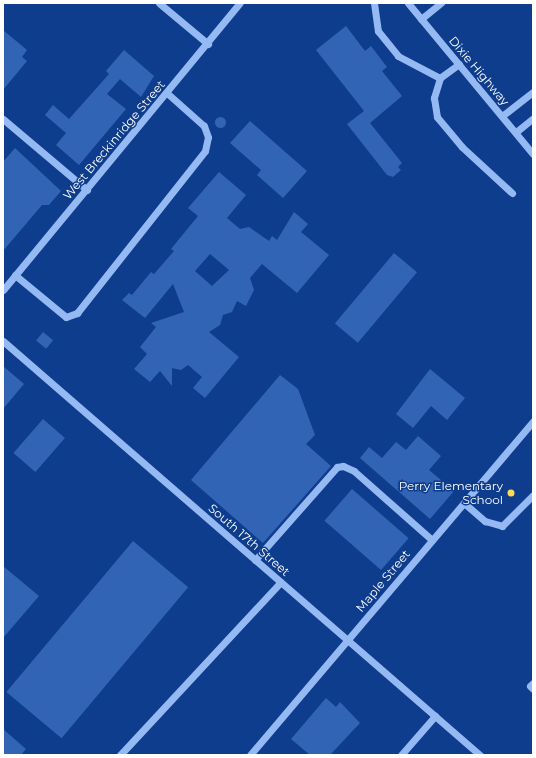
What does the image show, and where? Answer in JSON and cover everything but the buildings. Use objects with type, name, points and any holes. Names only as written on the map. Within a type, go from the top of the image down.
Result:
[{"type":"street","points":[[159,3],[208,44]]},
{"type":"street","name":"West Breckinridge Street","points":[[3,290],[208,44],[240,3]]},
{"type":"street","points":[[374,3],[378,31],[398,56],[440,78]]},
{"type":"street","name":"Dixie Highway","points":[[408,3],[533,154]]},
{"type":"street","points":[[421,19],[441,3]]},
{"type":"street","points":[[459,64],[440,78],[434,98],[437,117],[462,147],[512,193]]},
{"type":"street","points":[[502,116],[533,92]]},
{"type":"street","points":[[15,275],[66,317],[77,313],[205,151],[208,137],[204,126],[167,93]]},
{"type":"street","points":[[516,132],[533,118]]},
{"type":"street","points":[[3,119],[87,190]]},
{"type":"street","name":"South 17th Street","points":[[3,341],[480,755]]},
{"type":"street","name":"Maple Street","points":[[250,755],[533,421]]},
{"type":"street","points":[[255,560],[337,467],[343,466],[432,540]]},
{"type":"street","points":[[464,503],[485,521],[502,526],[533,495]]},
{"type":"street","points":[[120,755],[281,582]]},
{"type":"street","points":[[533,683],[530,686],[533,689]]},
{"type":"street","points":[[401,755],[435,716]]},
{"type":"place","name":"Perry Elementary School","points":[[511,493]]}]
